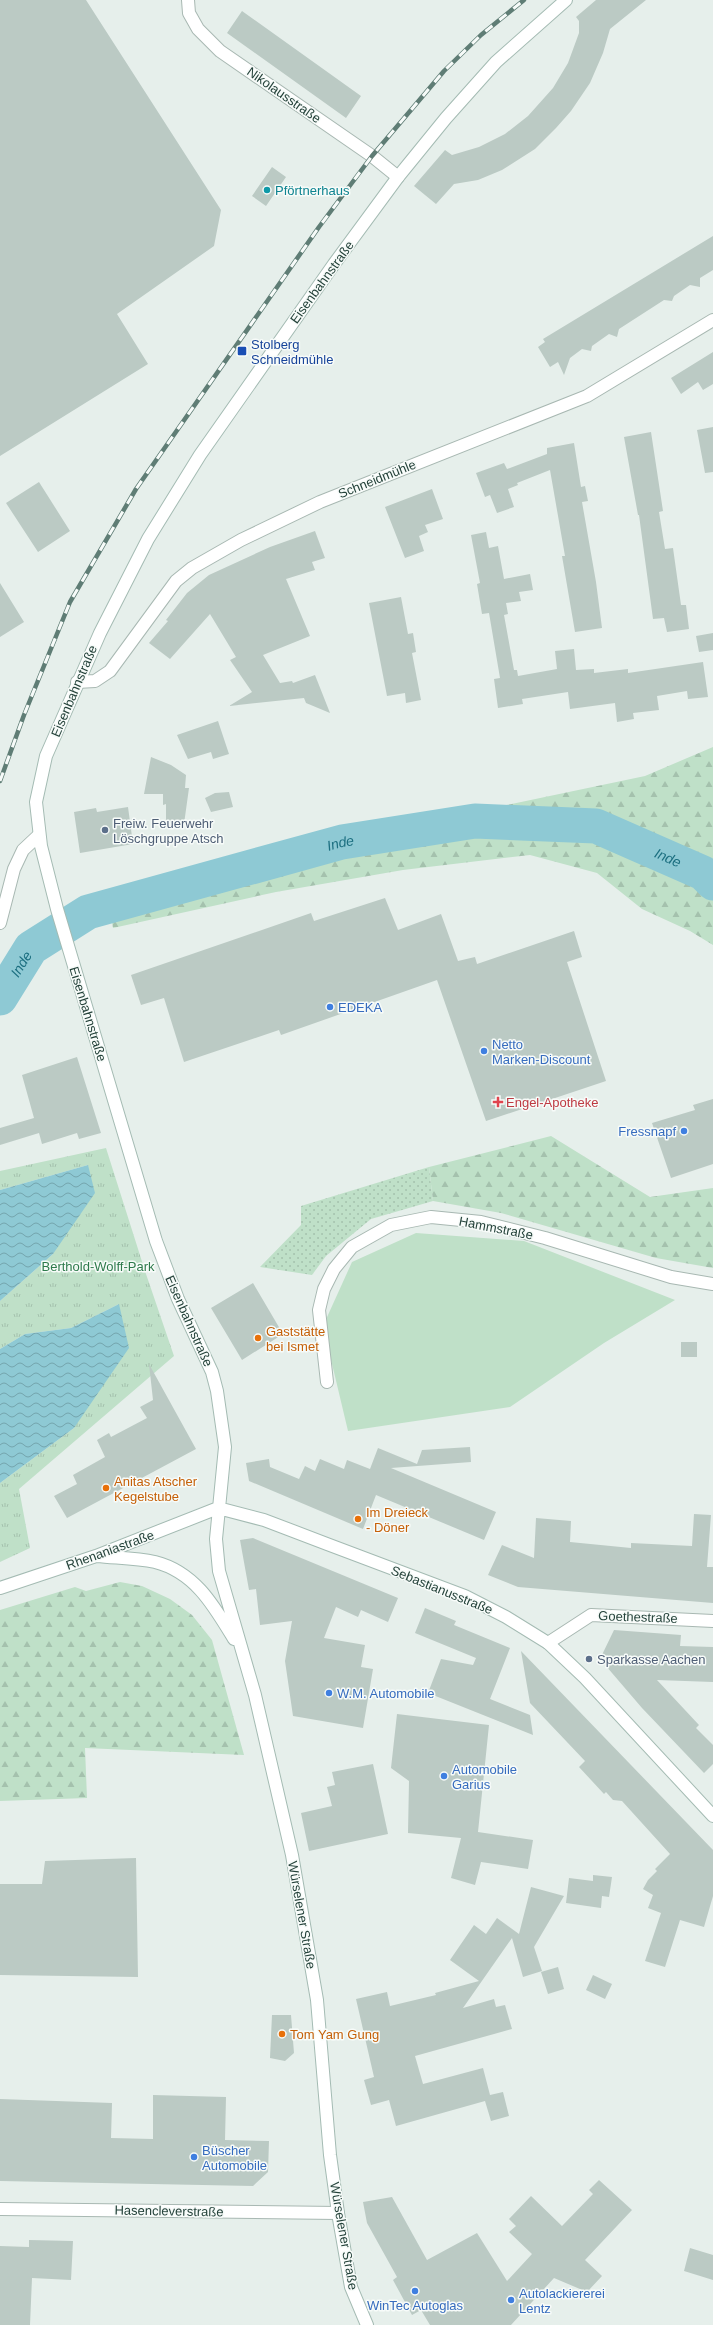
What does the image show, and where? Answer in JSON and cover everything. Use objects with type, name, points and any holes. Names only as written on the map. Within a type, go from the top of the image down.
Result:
[{"type":"main road","name":"Nikolausstraße","points":[[188,0],[189,13],[198,29],[220,51],[372,156],[398,178]]},
{"type":"main road","name":"Eisenbahnstraße","points":[[218,1508],[225,1447],[217,1391],[212,1372],[178,1299],[156,1242],[69,951],[39,835],[36,802],[39,782],[46,756],[77,682],[100,633],[148,539],[200,455],[323,280],[398,178],[481,77],[566,0]]},
{"type":"main road","name":"Schneidmühle","points":[[77,682],[95,681],[110,671],[172,586],[192,568],[241,540],[320,502],[587,396],[713,320]]},
{"type":"main road","points":[[0,923],[14,869],[22,850],[39,835]]},
{"type":"main road","name":"Hammstraße","points":[[327,1382],[319,1310],[324,1289],[334,1268],[352,1247],[391,1225],[431,1217],[481,1222],[545,1238],[671,1277],[713,1284]]},
{"type":"main road","name":"Rhenaniastraße","points":[[0,1588],[96,1556],[218,1508]]},
{"type":"main road","name":"Sebastianusstraße","points":[[218,1508],[264,1520],[465,1596],[506,1617],[548,1643],[584,1678],[713,1816]]},
{"type":"main road","name":"Würselener Straße","points":[[218,1508],[216,1539],[219,1571],[266,1736],[298,1888],[317,2000],[330,2155],[338,2213],[351,2288],[368,2325]]},
{"type":"main road","points":[[96,1556],[156,1563],[181,1574],[194,1583],[213,1603],[243,1655]]},
{"type":"main road","name":"Goethestraße","points":[[548,1643],[591,1615],[713,1620]]},
{"type":"main road","name":"Hasencleverstraße","points":[[0,2209],[338,2213]]},
{"type":"green space","points":[[713,747],[713,945],[690,931],[642,909],[597,873],[530,855],[403,870],[276,892],[113,928],[108,898],[175,883],[344,839],[645,776]]},
{"type":"green space","points":[[551,1136],[650,1197],[713,1188],[713,1268],[656,1258],[501,1213],[433,1201],[429,1167]]},
{"type":"green space","name":"Berthold-Wolff-Park","points":[[106,1148],[174,1356],[19,1489],[30,1548],[0,1562],[0,1483],[74,1428],[119,1304],[71,1328],[25,1334],[0,1349],[0,1301],[53,1254],[88,1165],[0,1190],[0,1171]]},
{"type":"green space","points":[[429,1167],[433,1201],[371,1219],[326,1256],[312,1275],[260,1267],[301,1225],[301,1206]]},
{"type":"green space","points":[[416,1233],[524,1241],[675,1300],[604,1343],[510,1407],[348,1431],[323,1326],[352,1262]]},
{"type":"green space","points":[[120,1582],[142,1586],[170,1599],[192,1615],[212,1640],[244,1755],[85,1748],[87,1798],[0,1801],[0,1610],[75,1587],[86,1591]]},
{"type":"water","points":[[88,1165],[95,1193],[53,1254],[0,1301],[0,1190]]},
{"type":"water","points":[[119,1304],[129,1348],[74,1428],[0,1483],[0,1349],[25,1334],[71,1328]]},
{"type":"building","points":[[0,0],[86,0],[221,210],[214,246],[117,314],[148,364],[0,456]]},
{"type":"building","points":[[596,0],[646,0],[610,29],[603,53],[590,83],[571,111],[556,128],[535,149],[502,170],[478,180],[454,184],[436,204],[414,186],[445,150],[452,155],[479,147],[505,134],[528,116],[553,88],[568,63],[579,33],[579,21],[576,17]]},
{"type":"building","points":[[242,11],[361,96],[346,118],[227,33]]},
{"type":"building","name":"Pförtnerhaus","points":[[272,167],[286,177],[266,206],[252,196]]},
{"type":"building","points":[[713,236],[713,270],[700,278],[700,287],[690,285],[674,296],[672,301],[664,300],[619,329],[617,337],[609,334],[592,346],[591,351],[582,349],[570,358],[564,375],[558,362],[550,367],[538,347],[545,342],[543,339]]},
{"type":"building","points":[[713,352],[713,384],[703,390],[698,382],[681,394],[671,378]]},
{"type":"building","points":[[713,427],[713,472],[705,473],[697,430]]},
{"type":"building","points":[[651,432],[663,511],[659,512],[665,549],[673,548],[681,605],[686,605],[689,629],[667,632],[664,618],[653,619],[639,515],[624,437]]},
{"type":"building","points":[[574,443],[581,487],[585,486],[588,501],[582,502],[596,582],[602,628],[575,632],[562,556],[565,556],[550,470],[517,483],[518,485],[508,489],[514,507],[497,513],[490,495],[485,497],[476,473],[504,463],[507,469],[547,454],[547,448]]},
{"type":"building","points":[[39,482],[70,531],[38,552],[6,503]]},
{"type":"building","points":[[432,489],[443,519],[425,525],[428,532],[419,536],[424,551],[405,558],[385,507]]},
{"type":"building","points":[[315,531],[325,558],[312,562],[315,570],[286,579],[310,636],[263,655],[280,683],[292,681],[293,683],[315,675],[330,713],[306,703],[304,698],[229,706],[252,692],[230,660],[236,657],[210,614],[170,659],[149,643],[168,621],[166,620],[187,593],[209,575],[270,547]]},
{"type":"building","points":[[486,532],[489,548],[498,546],[504,579],[530,574],[533,590],[519,592],[521,601],[506,603],[508,614],[504,615],[514,670],[517,670],[518,676],[557,669],[555,651],[574,649],[576,670],[594,669],[594,673],[628,669],[628,673],[703,662],[708,697],[688,699],[687,691],[657,696],[659,710],[633,713],[634,719],[617,722],[615,703],[570,709],[568,692],[522,699],[523,704],[498,708],[494,679],[500,678],[489,613],[482,614],[477,584],[480,583],[471,535]]},
{"type":"building","points":[[0,583],[24,622],[0,637]]},
{"type":"building","points":[[401,597],[408,634],[413,633],[416,652],[412,653],[421,700],[406,703],[405,693],[387,696],[369,603]]},
{"type":"building","points":[[713,633],[713,650],[699,652],[696,636]]},
{"type":"building","points":[[218,721],[229,754],[213,759],[211,752],[188,759],[177,735]]},
{"type":"building","points":[[151,757],[171,765],[186,775],[185,788],[189,788],[184,824],[166,822],[166,804],[163,805],[163,794],[144,794]]},
{"type":"building","points":[[229,792],[233,807],[211,812],[205,798],[215,793]]},
{"type":"building","points":[[128,807],[133,844],[80,853],[74,812],[96,808],[97,812]]},
{"type":"building","points":[[385,898],[398,930],[441,914],[458,961],[475,957],[477,964],[574,931],[582,957],[567,962],[606,1081],[486,1121],[437,980],[281,1035],[279,1030],[184,1062],[164,998],[141,1005],[131,975],[311,913],[314,921]]},
{"type":"building","points":[[77,1057],[101,1133],[79,1139],[77,1133],[42,1144],[39,1133],[0,1145],[0,1128],[34,1118],[22,1075]]},
{"type":"building","name":"Fressnapf","points":[[713,1099],[713,1164],[671,1178],[652,1123],[695,1110],[693,1105]]},
{"type":"building","points":[[253,1283],[283,1334],[242,1360],[211,1308]]},
{"type":"building","points":[[681,1342],[697,1342],[697,1357],[681,1357]]},
{"type":"building","points":[[149,1364],[196,1449],[67,1518],[54,1496],[77,1484],[73,1475],[105,1457],[97,1440],[109,1433],[111,1437],[147,1418],[140,1407],[153,1400]]},
{"type":"building","points":[[470,1447],[471,1462],[391,1468],[496,1512],[484,1540],[376,1495],[363,1529],[249,1481],[246,1463],[269,1459],[270,1467],[299,1479],[305,1466],[315,1471],[320,1459],[344,1469],[347,1460],[370,1469],[378,1448],[417,1464],[422,1450]]},
{"type":"building","points":[[694,1514],[711,1515],[707,1567],[713,1567],[713,1603],[518,1587],[488,1575],[502,1545],[534,1558],[536,1518],[571,1521],[570,1542],[631,1548],[631,1543],[692,1546]]},
{"type":"building","points":[[253,1538],[398,1598],[388,1622],[361,1610],[358,1617],[336,1607],[324,1638],[365,1645],[361,1667],[373,1669],[363,1728],[293,1716],[285,1661],[292,1621],[260,1625],[256,1589],[249,1590],[240,1540]]},
{"type":"building","points":[[425,1608],[456,1621],[454,1625],[510,1648],[490,1699],[530,1715],[533,1735],[428,1693],[441,1659],[473,1665],[476,1658],[415,1633]]},
{"type":"building","points":[[614,1630],[681,1635],[680,1646],[713,1647],[713,1682],[657,1680],[699,1725],[696,1728],[713,1745],[713,1764],[704,1773],[642,1708],[600,1659]]},
{"type":"building","points":[[521,1651],[713,1850],[713,1896],[704,1927],[680,1920],[665,1967],[645,1961],[661,1913],[648,1908],[653,1895],[643,1889],[648,1880],[657,1871],[655,1869],[670,1854],[622,1801],[613,1800],[606,1792],[604,1794],[579,1767],[585,1761],[530,1703]]},
{"type":"building","name":"Automobile Garius","points":[[397,1714],[489,1725],[478,1832],[533,1840],[528,1869],[481,1862],[475,1885],[451,1878],[461,1838],[408,1833],[409,1781],[391,1768]]},
{"type":"building","points":[[373,1764],[388,1834],[309,1851],[301,1813],[332,1806],[327,1787],[335,1785],[332,1772]]},
{"type":"building","points":[[136,1858],[138,1977],[0,1975],[0,1884],[42,1884],[45,1861]]},
{"type":"building","points":[[593,1875],[612,1877],[609,1897],[602,1896],[601,1908],[566,1903],[569,1878],[593,1881]]},
{"type":"building","points":[[531,1887],[564,1896],[534,1947],[542,1971],[523,1977],[512,1938],[463,2008],[494,1999],[496,2007],[505,2005],[512,2029],[415,2056],[423,2084],[483,2068],[490,2095],[503,2092],[509,2116],[491,2121],[485,2101],[396,2126],[389,2100],[371,2105],[364,2080],[374,2077],[356,1999],[387,1992],[390,2006],[436,1995],[435,1993],[479,1981],[450,1960],[474,1925],[486,1934],[497,1918],[519,1934]]},
{"type":"building","points":[[558,1967],[564,1989],[548,1994],[541,1972]]},
{"type":"building","points":[[593,1975],[612,1984],[605,1999],[586,1990]]},
{"type":"building","name":"Tom Yam Gung","points":[[272,2015],[291,2015],[294,2053],[285,2061],[270,2058]]},
{"type":"building","points":[[153,2095],[226,2097],[225,2140],[269,2141],[268,2172],[253,2186],[0,2181],[0,2099],[112,2103],[111,2138],[153,2139]]},
{"type":"building","points":[[599,2180],[632,2210],[585,2260],[602,2276],[587,2292],[554,2278],[511,2325],[430,2325],[421,2310],[412,2315],[393,2280],[397,2277],[367,2223],[363,2202],[392,2197],[427,2260],[477,2233],[507,2281],[532,2254],[509,2232],[516,2226],[509,2219],[531,2196],[562,2226],[593,2194],[589,2190]]},
{"type":"building","points":[[29,2240],[73,2241],[71,2280],[32,2278],[30,2325],[0,2325],[0,2246],[29,2247]]},
{"type":"building","points":[[690,2248],[713,2255],[713,2280],[684,2271]]},
{"type":"waterway","name":"Inde","points":[[0,998],[31,948],[88,912],[342,842],[475,821],[596,826],[703,873],[713,883]]},
{"type":"railway","points":[[0,781],[24,715],[70,602],[136,489],[319,227],[372,156],[444,71],[481,35],[524,0]]},
{"type":"place","name":"Pförtnerhaus","points":[[267,190]]},
{"type":"place","name":"Stolberg Schneidmühle","points":[[242,351]]},
{"type":"place","name":"Freiw. Feuerwehr Löschgruppe Atsch","points":[[105,830]]},
{"type":"place","name":"EDEKA","points":[[330,1007]]},
{"type":"place","name":"Netto Marken-Discount","points":[[484,1051]]},
{"type":"place","name":"Engel-Apotheke","points":[[498,1102]]},
{"type":"place","name":"Fressnapf","points":[[684,1131]]},
{"type":"place","name":"Gaststätte bei Ismet","points":[[258,1338]]},
{"type":"place","name":"Anitas Atscher Kegelstube","points":[[106,1488]]},
{"type":"place","name":"Im Dreieck - Döner","points":[[358,1519]]},
{"type":"place","name":"Sparkasse Aachen","points":[[589,1659]]},
{"type":"place","name":"W.M. Automobile","points":[[329,1693]]},
{"type":"place","name":"Automobile Garius","points":[[444,1776]]},
{"type":"place","name":"Tom Yam Gung","points":[[282,2034]]},
{"type":"place","name":"Büscher Automobile","points":[[194,2157]]},
{"type":"place","name":"WinTec Autoglas","points":[[415,2291]]},
{"type":"place","name":"Autolackiererei Lentz","points":[[511,2300]]}]
